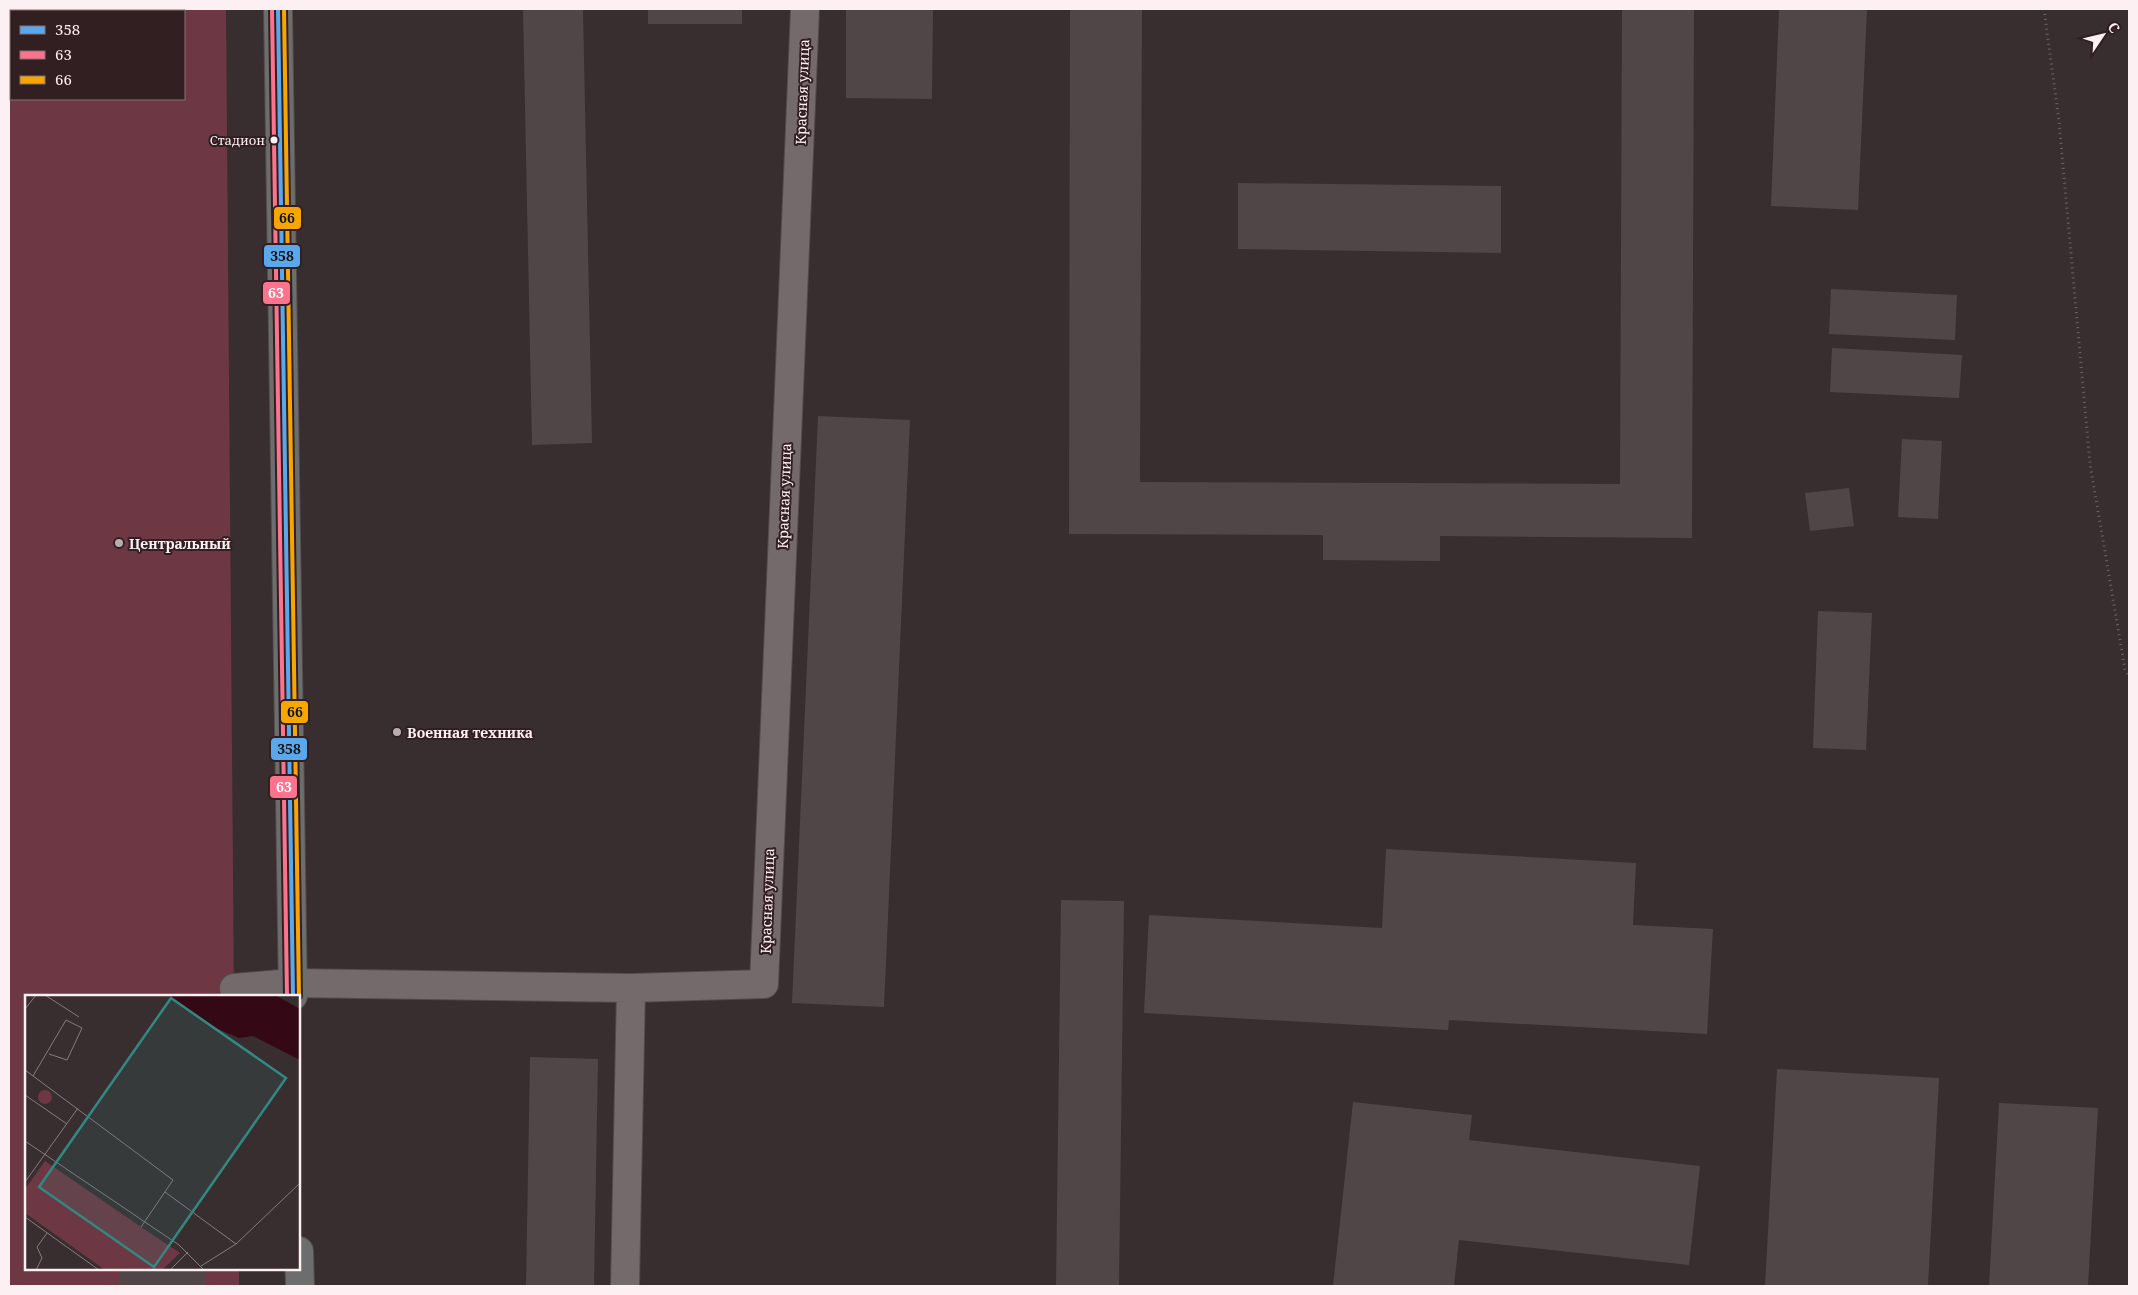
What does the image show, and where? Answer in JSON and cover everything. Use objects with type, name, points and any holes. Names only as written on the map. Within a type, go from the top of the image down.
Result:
[{"type":"main road","points":[[278,9],[292,989]]},
{"type":"main road","points":[[300,1270],[300,1286]]},
{"type":"street","name":"Красная улица","points":[[631,988],[764,984],[805,9]]},
{"type":"street","points":[[234,988],[631,988],[625,1286]]},
{"type":"path","points":[[2044,9],[2059,121],[2090,464],[2125,669],[2129,676]]},
{"type":"shaded area","name":"Центральный","points":[[9,9],[226,9],[234,995],[25,995],[25,1270],[239,1270],[239,1286],[9,1286]]},
{"type":"building","points":[[523,9],[583,9],[592,443],[532,445]]},
{"type":"building","points":[[648,9],[742,9],[742,24],[648,24]]},
{"type":"building","points":[[846,9],[933,9],[932,99],[846,98]]},
{"type":"building","points":[[1070,9],[1142,9],[1140,482],[1620,484],[1622,9],[1694,9],[1692,538],[1440,536],[1440,561],[1323,560],[1323,535],[1069,534]]},
{"type":"building","points":[[1779,9],[1867,9],[1858,210],[1771,206]]},
{"type":"building","points":[[1238,183],[1501,186],[1501,253],[1238,249]]},
{"type":"building","points":[[1831,289],[1957,295],[1955,340],[1829,334]]},
{"type":"building","points":[[1832,348],[1962,355],[1959,398],[1830,392]]},
{"type":"building","points":[[818,416],[910,420],[884,1007],[792,1003]]},
{"type":"building","points":[[1902,439],[1942,441],[1938,519],[1898,517]]},
{"type":"building","points":[[1849,488],[1854,526],[1810,531],[1805,493]]},
{"type":"building","points":[[1818,611],[1872,613],[1866,750],[1813,748]]},
{"type":"building","points":[[1386,849],[1636,863],[1633,925],[1713,929],[1707,1034],[1449,1020],[1448,1030],[1144,1013],[1149,915],[1382,928]]},
{"type":"building","points":[[1061,900],[1124,901],[1119,1286],[1056,1286]]},
{"type":"building","points":[[530,1057],[598,1059],[594,1286],[526,1286]]},
{"type":"building","points":[[1777,1069],[1939,1078],[1928,1286],[1765,1286]]},
{"type":"building","points":[[1353,1102],[1472,1115],[1469,1140],[1700,1166],[1689,1265],[1459,1240],[1454,1286],[1333,1286]]},
{"type":"building","points":[[1999,1103],[2098,1108],[2088,1286],[1989,1286]]},
{"type":"building","points":[[119,1270],[205,1270],[205,1286],[120,1286]]},
{"type":"transit line","name":"63","points":[[272,9],[287,995]]},
{"type":"transit line","name":"358","points":[[278,9],[293,995]]},
{"type":"transit line","name":"66","points":[[284,9],[299,995]]},
{"type":"place","name":"Стадион","points":[[274,140]]},
{"type":"place","name":"Центральный","points":[[119,543]]},
{"type":"place","name":"Военная техника","points":[[397,732]]}]
